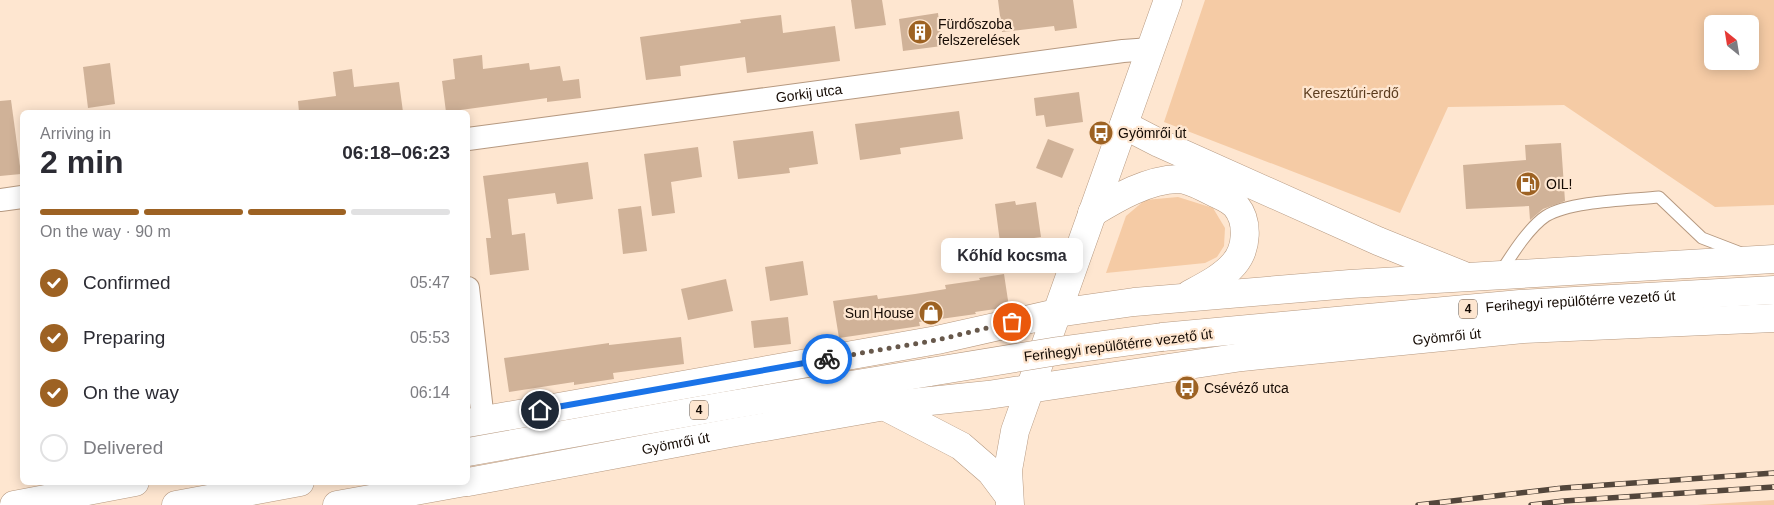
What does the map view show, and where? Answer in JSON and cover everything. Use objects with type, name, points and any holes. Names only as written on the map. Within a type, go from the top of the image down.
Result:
[{"type":"street","points":[[1009,500],[1008,470],[1011,446],[1029,388],[1168,0]]},
{"type":"street","name":"Gorkij utca","points":[[470,138],[1122,51],[1151,49]]},
{"type":"street","points":[[1124,125],[1159,143],[1378,241],[1468,278]]},
{"type":"street","points":[[1092,213],[1115,199],[1141,188],[1176,179],[1187,180],[1227,199],[1236,206],[1244,226],[1245,240],[1241,253],[1234,264],[1211,283],[1186,297]]},
{"type":"street","points":[[0,200],[20,197]]},
{"type":"street","points":[[470,326],[475,421],[937,340],[1056,313],[1134,302],[1350,284],[1766,259]]},
{"type":"street","name":"Ferihegyi repülőtérre vezető út","points":[[470,452],[724,406],[1058,351],[1162,337],[1520,304],[1774,290]]},
{"type":"street","points":[[1134,302],[1113,315],[1104,327],[1101,339],[1106,355],[1114,363],[1146,372]]},
{"type":"street","name":"Gyömrői út","points":[[470,481],[888,406],[988,395],[1242,357],[1524,329],[1774,318]]},
{"type":"street","points":[[888,406],[922,390],[963,380],[972,364],[969,350],[959,340],[937,340]]},
{"type":"street","points":[[888,406],[961,446],[991,472],[1009,500]]},
{"type":"street","points":[[14,505],[119,485]]},
{"type":"street","points":[[176,505],[284,485]]},
{"type":"street","name":"Gyömrői út","points":[[337,505],[449,485]]},
{"type":"lane","points":[[1499,275],[1524,238],[1546,216],[1575,206],[1659,198],[1702,238],[1766,259]]},
{"type":"green space","name":"Keresztúri-erdő","points":[[1205,0],[1774,0],[1774,205],[1715,207],[1564,105],[1448,107],[1400,213],[1164,122]]},
{"type":"green space","points":[[1178,197],[1213,208],[1225,228],[1224,246],[1217,257],[1205,263],[1106,273],[1126,216],[1145,200]]},
{"type":"green space","points":[[1774,500],[1774,505],[1697,505]]},
{"type":"building","points":[[851,0],[882,0],[886,25],[855,29]]},
{"type":"building","points":[[998,0],[1073,0],[1077,28],[1055,31],[1054,26],[1002,32]]},
{"type":"building","name":"Fürdőszoba felszerelések","points":[[938,13],[942,46],[903,51],[899,19]]},
{"type":"building","points":[[781,15],[783,33],[835,26],[840,61],[747,73],[745,57],[680,66],[681,76],[646,80],[640,37],[741,23],[740,20]]},
{"type":"building","points":[[482,55],[483,69],[529,63],[530,70],[560,66],[563,81],[579,79],[581,98],[547,102],[547,98],[460,110],[446,110],[442,81],[455,79],[453,59]]},
{"type":"building","points":[[110,63],[115,104],[88,108],[83,67]]},
{"type":"building","points":[[352,69],[354,87],[399,82],[403,110],[299,110],[298,101],[336,96],[333,72]]},
{"type":"building","points":[[1079,92],[1083,122],[1046,127],[1044,115],[1036,116],[1034,98]]},
{"type":"building","points":[[11,100],[20,174],[0,176],[0,101]]},
{"type":"building","points":[[959,111],[963,139],[900,148],[901,154],[860,160],[855,124]]},
{"type":"building","points":[[813,131],[818,164],[789,168],[790,173],[738,179],[733,141]]},
{"type":"building","points":[[1048,139],[1074,149],[1062,178],[1036,168]]},
{"type":"building","points":[[1561,143],[1565,201],[1543,209],[1530,220],[1529,206],[1466,209],[1463,165],[1526,160],[1525,145]]},
{"type":"building","points":[[698,147],[702,177],[671,182],[675,213],[652,216],[644,154]]},
{"type":"building","points":[[588,162],[593,199],[557,204],[555,193],[508,199],[512,235],[525,233],[529,270],[490,275],[486,238],[491,238],[483,176]]},
{"type":"building","points":[[1015,201],[1016,205],[1036,202],[1041,237],[1020,240],[1021,247],[1001,250],[995,204]]},
{"type":"building","points":[[641,206],[647,251],[623,254],[618,209]]},
{"type":"building","points":[[803,261],[808,295],[770,301],[765,267]]},
{"type":"building","points":[[1004,274],[1009,307],[919,322],[920,326],[839,338],[833,301],[877,295],[878,299],[915,294],[946,289],[945,285]]},
{"type":"building","points":[[726,279],[733,311],[688,320],[681,289]]},
{"type":"building","points":[[788,317],[791,344],[754,348],[751,321]]},
{"type":"building","points":[[681,337],[684,364],[613,373],[614,379],[574,385],[574,382],[509,392],[504,358],[609,343],[609,345]]},
{"type":"railway","points":[[1418,505],[1563,488],[1774,473]]},
{"type":"railway","points":[[1531,505],[1564,501],[1774,487]]},
{"type":"way so far","points":[[827,359],[937,340],[1012,322]]},
{"type":"place","name":"Fürdőszoba felszerelések","points":[[920,32]]},
{"type":"place","name":"Gyömrői út","points":[[1101,133]]},
{"type":"place","name":"OIL!","points":[[1528,184]]},
{"type":"place","name":"Sun House","points":[[931,313]]},
{"type":"place","name":"Kőhíd kocsma","points":[[1012,322]]},
{"type":"place","name":"Csévéző utca","points":[[1187,388]]},
{"type":"route","points":[[540,410],[827,359]]}]
